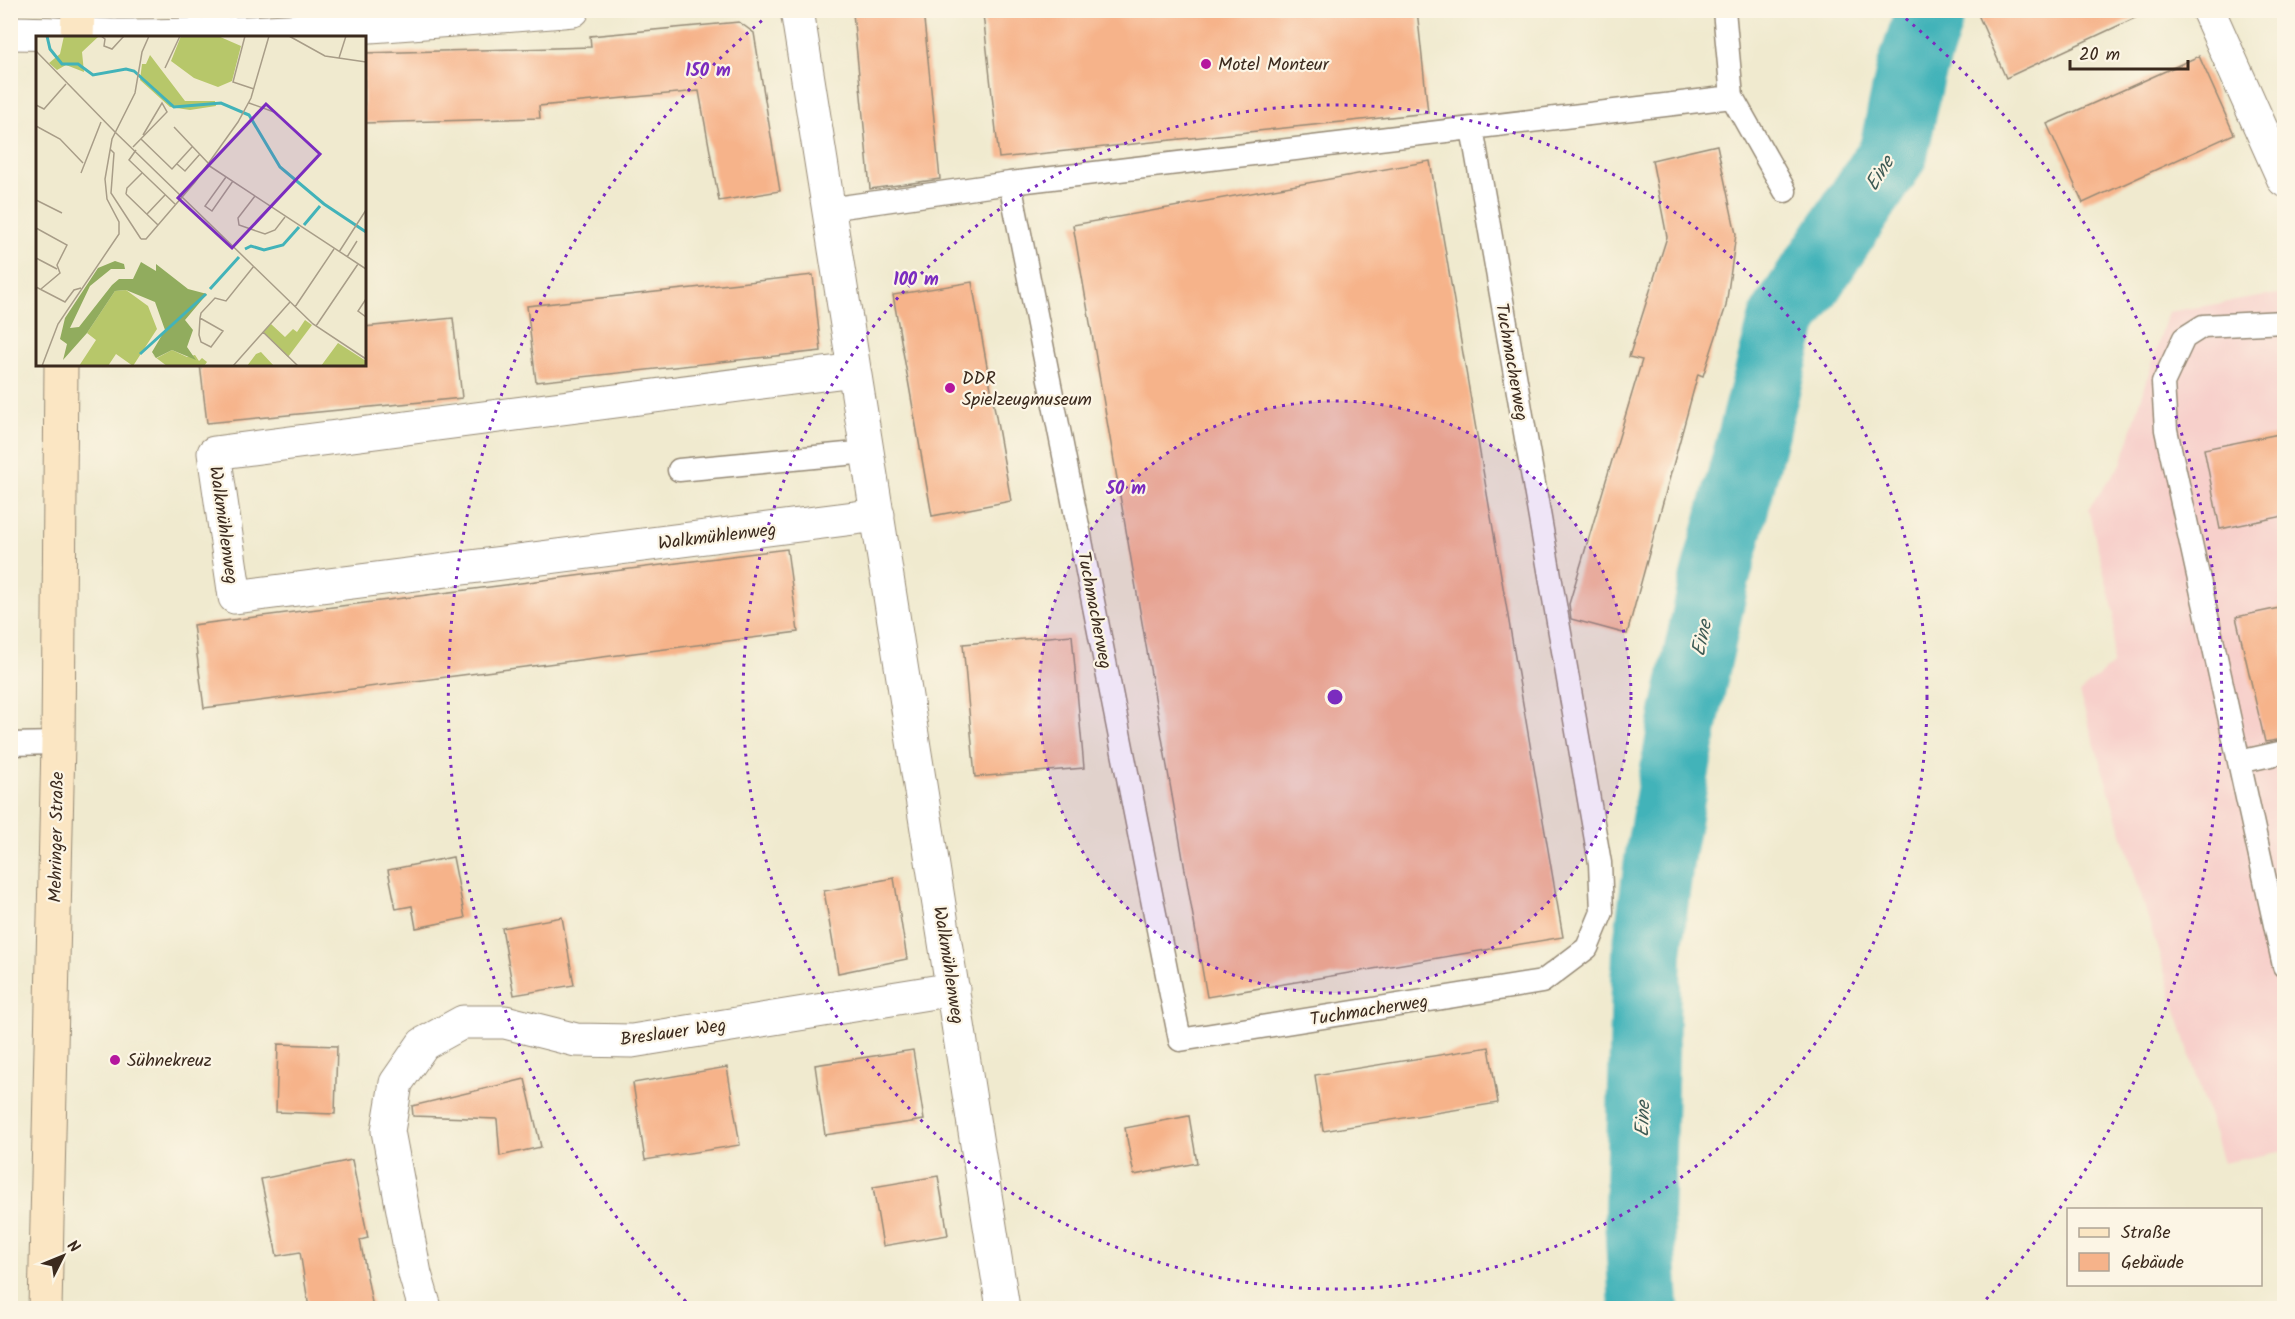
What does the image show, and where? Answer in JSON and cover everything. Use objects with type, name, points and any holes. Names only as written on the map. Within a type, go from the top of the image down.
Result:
[{"type":"main road","name":"Mehringer Straße","points":[[45,1308],[58,743],[61,366]]},
{"type":"street","points":[[10,33],[78,27],[135,36],[404,25],[573,10]]},
{"type":"street","name":"Walkmühlenweg","points":[[797,10],[1004,1308]]},
{"type":"street","points":[[2208,10],[2284,180]]},
{"type":"street","name":"Walkmühlenweg","points":[[854,370],[214,453],[235,597],[878,515]]},
{"type":"street","name":"Breslauer Weg","points":[[425,1308],[415,1274],[388,1131],[396,1083],[423,1044],[463,1022],[505,1022],[576,1040],[632,1041],[953,989]]},
{"type":"lane","points":[[1724,10],[1732,97],[1785,191]]},
{"type":"lane","points":[[828,209],[1010,183],[1732,97]]},
{"type":"lane","name":"Tuchmacherweg","points":[[1010,183],[1180,1040],[1542,982],[1587,948],[1602,912],[1600,863],[1472,128]]},
{"type":"lane","points":[[2284,322],[2204,326],[2184,338],[2163,383],[2166,430],[2284,966]]},
{"type":"lane","points":[[680,470],[867,452]]},
{"type":"lane","points":[[10,744],[58,743]]},
{"type":"lane","points":[[2239,762],[2284,752]]},
{"type":"shaded area","points":[[2284,293],[2284,1151],[2223,1163],[2079,693],[2112,665],[2114,613],[2088,509],[2121,464],[2168,312]]},
{"type":"building","points":[[879,10],[923,10],[940,179],[870,189],[853,13]]},
{"type":"building","name":"Motel Monteur","points":[[1017,10],[1417,10],[1428,113],[999,158],[983,14]]},
{"type":"building","points":[[1976,10],[2152,10],[2006,78]]},
{"type":"building","points":[[739,22],[754,33],[780,191],[719,201],[699,91],[539,106],[540,118],[366,123],[366,53],[591,47],[590,36]]},
{"type":"building","points":[[2199,56],[2234,134],[2083,203],[2047,124]]},
{"type":"building","points":[[1717,145],[1736,234],[1726,306],[1703,376],[1698,374],[1627,634],[1571,619],[1569,604],[1642,360],[1629,357],[1667,237],[1652,160]]},
{"type":"building","points":[[1430,161],[1563,937],[1207,997],[1073,225]]},
{"type":"building","points":[[813,275],[821,351],[536,382],[527,306]]},
{"type":"building","points":[[972,282],[1011,501],[932,516],[893,295]]},
{"type":"building","points":[[453,318],[462,398],[207,423],[200,366],[366,366],[366,327]]},
{"type":"building","points":[[2284,433],[2284,516],[2220,529],[2204,449]]},
{"type":"building","points":[[787,549],[798,632],[204,708],[193,625]]},
{"type":"building","points":[[2284,607],[2284,739],[2265,742],[2236,617]]},
{"type":"building","points":[[1072,635],[1084,768],[975,777],[963,644]]},
{"type":"building","points":[[453,857],[465,918],[416,928],[412,906],[396,909],[388,870]]},
{"type":"building","points":[[894,878],[907,959],[838,973],[824,891]]},
{"type":"building","points":[[562,917],[574,985],[514,995],[502,928]]},
{"type":"building","points":[[278,1044],[337,1046],[335,1114],[276,1112]]},
{"type":"building","points":[[1489,1047],[1498,1103],[1323,1131],[1315,1075]]},
{"type":"building","points":[[913,1050],[924,1120],[825,1135],[815,1065]]},
{"type":"building","points":[[727,1067],[740,1145],[645,1160],[633,1083]]},
{"type":"building","points":[[525,1079],[541,1147],[500,1156],[497,1119],[413,1116],[412,1106]]},
{"type":"building","points":[[1189,1116],[1197,1163],[1134,1175],[1125,1128]]},
{"type":"building","points":[[352,1160],[368,1238],[360,1240],[373,1308],[309,1308],[300,1252],[277,1256],[261,1179]]},
{"type":"building","points":[[938,1176],[948,1235],[883,1246],[873,1187]]},
{"type":"waterway","name":"Eine","points":[[1644,1308],[1639,1218],[1647,952],[1660,854],[1685,714],[1714,582],[1784,318],[1893,154],[1910,75],[1931,10]]},
{"type":"place","name":"Motel Monteur","points":[[1206,64]]},
{"type":"place","name":"DDR Spielzeugmuseum","points":[[950,388]]},
{"type":"place","name":"Sühnekreuz","points":[[115,1060]]}]
